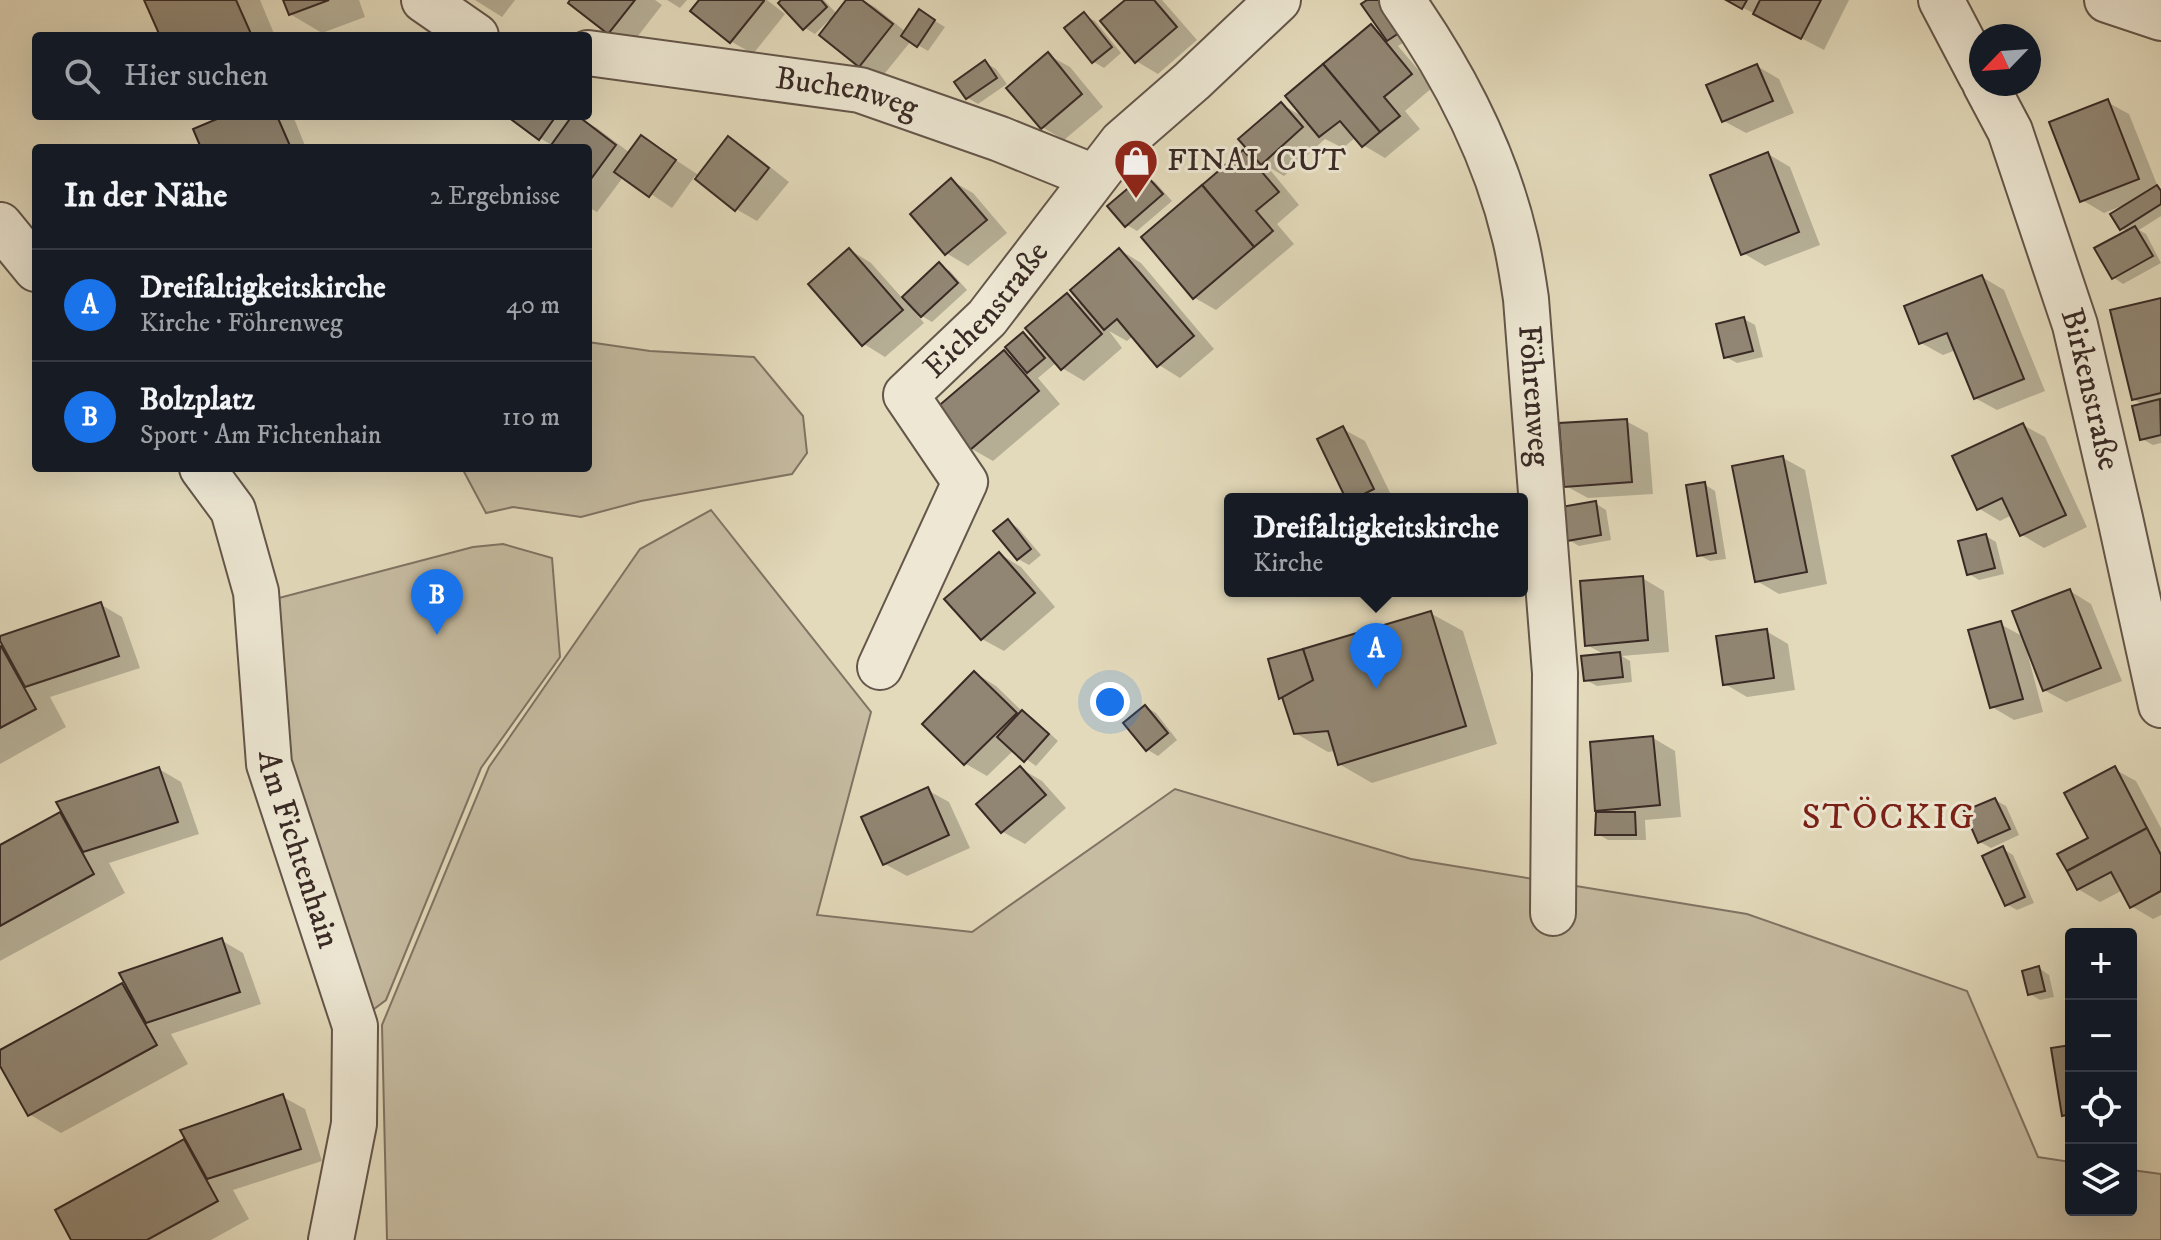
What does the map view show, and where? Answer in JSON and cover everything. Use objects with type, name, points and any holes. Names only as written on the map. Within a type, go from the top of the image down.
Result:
[{"type":"street","points":[[424,0],[470,32]]},
{"type":"street","name":"Eichenstraße","points":[[880,667],[965,482],[906,395],[987,318],[1122,142],[1278,0]]},
{"type":"street","name":"Föhrenweg","points":[[1402,0],[1432,42],[1495,170],[1515,238],[1526,299],[1555,673],[1553,913]]},
{"type":"street","points":[[1941,0],[1969,53]]},
{"type":"street","points":[[2107,0],[2161,18]]},
{"type":"street","name":"Buchenweg","points":[[592,54],[860,90],[1000,139],[1094,177]]},
{"type":"street","name":"Birkenstraße","points":[[1991,96],[2010,131],[2075,325],[2161,705]]},
{"type":"street","points":[[0,225],[32,264]]},
{"type":"street","name":"Am Fichtenhain","points":[[205,472],[233,510],[256,592],[269,764],[355,1026],[354,1124],[331,1240]]},
{"type":"shaded area","points":[[592,343],[650,351],[754,357],[803,416],[807,453],[792,474],[641,501],[581,517],[513,507],[486,513],[464,472],[592,472]]},
{"type":"shaded area","points":[[711,510],[871,712],[817,915],[972,932],[1175,789],[1411,859],[1747,914],[1967,991],[2038,1157],[2065,1161],[2065,1216],[2137,1216],[2137,1171],[2161,1174],[2161,1240],[387,1240],[382,1025],[489,767],[640,549]]},
{"type":"shaded area","points":[[503,544],[552,558],[560,657],[481,768],[386,1000],[362,1018],[285,762],[275,599],[473,547]]},
{"type":"building","points":[[144,0],[236,0],[250,32],[158,32]]},
{"type":"building","points":[[283,0],[329,0],[289,15]]},
{"type":"building","points":[[570,0],[635,0],[608,34],[568,3]]},
{"type":"building","points":[[699,0],[764,1],[730,43],[690,11]]},
{"type":"building","points":[[781,0],[821,0],[827,7],[803,30],[778,3]]},
{"type":"building","points":[[846,0],[862,0],[893,24],[859,67],[819,35]]},
{"type":"building","points":[[1125,0],[1154,0],[1177,27],[1135,63],[1100,21]]},
{"type":"building","points":[[1367,0],[1381,0],[1402,31],[1387,41],[1361,4]]},
{"type":"building","points":[[1726,0],[1747,0],[1742,9]]},
{"type":"building","points":[[1760,0],[1821,0],[1801,39],[1753,14]]},
{"type":"building","points":[[919,9],[935,20],[917,47],[901,36]]},
{"type":"building","points":[[1084,12],[1112,47],[1092,63],[1064,28]]},
{"type":"building","points":[[1371,24],[1412,74],[1384,97],[1400,116],[1380,132],[1323,64]]},
{"type":"building","points":[[1048,52],[1082,94],[1041,129],[1006,88]]},
{"type":"building","points":[[985,60],[997,78],[966,99],[954,82]]},
{"type":"building","points":[[1323,64],[1380,132],[1362,147],[1340,121],[1319,137],[1285,96]]},
{"type":"building","points":[[1757,64],[1773,101],[1722,122],[1706,85]]},
{"type":"building","points":[[2108,99],[2139,179],[2080,202],[2049,122]]},
{"type":"building","points":[[1281,102],[1303,127],[1261,165],[1238,139]]},
{"type":"building","points":[[214,120],[279,120],[289,144],[199,144],[193,129]]},
{"type":"building","points":[[512,120],[553,120],[539,140]]},
{"type":"building","points":[[569,120],[583,120],[616,145],[592,178],[592,144],[552,144]]},
{"type":"building","points":[[641,135],[676,160],[649,197],[614,172]]},
{"type":"building","points":[[728,136],[769,168],[735,211],[695,179]]},
{"type":"building","points":[[1243,150],[1279,192],[1256,211],[1273,231],[1254,247],[1202,185]]},
{"type":"building","points":[[1768,152],[1799,232],[1741,255],[1710,175]]},
{"type":"building","points":[[1145,174],[1163,194],[1125,227],[1107,206]]},
{"type":"building","points":[[951,178],[987,220],[945,255],[910,214]]},
{"type":"building","points":[[1202,185],[1254,247],[1193,299],[1141,237]]},
{"type":"building","points":[[2157,185],[2161,191],[2161,204],[2120,230],[2110,214]]},
{"type":"building","points":[[2135,226],[2153,256],[2112,279],[2094,248]]},
{"type":"building","points":[[849,248],[903,310],[862,346],[808,284]]},
{"type":"building","points":[[1119,248],[1194,336],[1157,367],[1117,319],[1104,330],[1070,290]]},
{"type":"building","points":[[939,262],[958,283],[921,317],[902,297]]},
{"type":"building","points":[[1982,275],[2024,379],[1974,399],[1947,333],[1919,344],[1904,306]]},
{"type":"building","points":[[1067,293],[1102,334],[1061,370],[1025,328]]},
{"type":"building","points":[[2161,298],[2161,393],[2132,400],[2110,310]]},
{"type":"building","points":[[1744,317],[1753,351],[1724,358],[1716,324]]},
{"type":"building","points":[[1023,332],[1045,358],[1027,373],[1005,347]]},
{"type":"building","points":[[1004,350],[1039,391],[970,450],[935,409]]},
{"type":"building","points":[[2160,399],[2161,435],[2140,440],[2132,406]]},
{"type":"building","points":[[1627,419],[1632,482],[1564,487],[1559,423]]},
{"type":"building","points":[[2023,423],[2066,515],[2020,536],[2002,498],[1977,510],[1952,456]]},
{"type":"building","points":[[1343,426],[1374,489],[1366,493],[1343,493],[1317,439]]},
{"type":"building","points":[[1783,456],[1807,572],[1755,582],[1732,466]]},
{"type":"building","points":[[1705,482],[1716,553],[1697,556],[1686,485]]},
{"type":"building","points":[[1596,501],[1601,535],[1567,541],[1561,507]]},
{"type":"building","points":[[1008,519],[1031,549],[1017,560],[993,531]]},
{"type":"building","points":[[1986,534],[1995,568],[1967,575],[1958,541]]},
{"type":"building","points":[[999,552],[1035,593],[981,640],[944,599]]},
{"type":"building","points":[[1643,576],[1648,640],[1585,646],[1580,581]]},
{"type":"building","points":[[2070,589],[2101,668],[2043,691],[2012,611]]},
{"type":"building","points":[[101,602],[119,656],[25,687],[0,636]]},
{"type":"building","points":[[1431,611],[1466,726],[1338,765],[1328,731],[1294,734],[1282,697],[1313,680],[1303,649]]},
{"type":"building","points":[[2001,621],[2023,699],[1990,708],[1968,630]]},
{"type":"building","points":[[1767,629],[1774,678],[1723,685],[1716,636]]},
{"type":"building","points":[[0,647],[36,709],[0,728]]},
{"type":"building","points":[[1303,649],[1313,680],[1279,699],[1268,659]]},
{"type":"building","points":[[1620,652],[1623,677],[1584,681],[1581,656]]},
{"type":"building","points":[[974,671],[1017,713],[964,765],[922,724]]},
{"type":"building","points":[[1145,705],[1168,733],[1146,751],[1123,723]]},
{"type":"building","points":[[1022,710],[1049,734],[1024,762],[997,737]]},
{"type":"building","points":[[1653,736],[1660,805],[1595,811],[1590,742]]},
{"type":"building","points":[[1020,766],[1046,795],[1001,833],[976,804]]},
{"type":"building","points":[[2115,766],[2147,828],[2067,871],[2057,854],[2088,838],[2064,793]]},
{"type":"building","points":[[159,767],[178,822],[83,852],[56,802]]},
{"type":"building","points":[[928,787],[949,835],[883,865],[861,817]]},
{"type":"building","points":[[1995,798],[2010,829],[1978,843],[1964,811]]},
{"type":"building","points":[[60,812],[94,874],[0,926],[0,845]]},
{"type":"building","points":[[1596,812],[1635,812],[1636,835],[1595,835]]},
{"type":"building","points":[[2147,828],[2161,855],[2161,891],[2130,908],[2111,872],[2077,890],[2067,871]]},
{"type":"building","points":[[2003,846],[2025,897],[2005,906],[1982,856]]},
{"type":"building","points":[[222,938],[240,992],[146,1023],[119,973]]},
{"type":"building","points":[[2039,966],[2045,991],[2028,995],[2022,971]]},
{"type":"building","points":[[122,983],[157,1045],[28,1116],[0,1066],[0,1050]]},
{"type":"building","points":[[2065,1046],[2065,1115],[2062,1116],[2051,1048]]},
{"type":"building","points":[[283,1094],[301,1149],[207,1179],[180,1130]]},
{"type":"building","points":[[184,1139],[218,1201],[147,1240],[71,1240],[55,1210]]},
{"type":"place","name":"FINAL CUT","points":[[1136,200]]},
{"type":"place","name":"Bolzplatz","points":[[437,635]]},
{"type":"place","name":"Dreifaltigkeitskirche","points":[[1376,689]]},
{"type":"district","name":"STÖCKIG","points":[[1889,817]]}]
